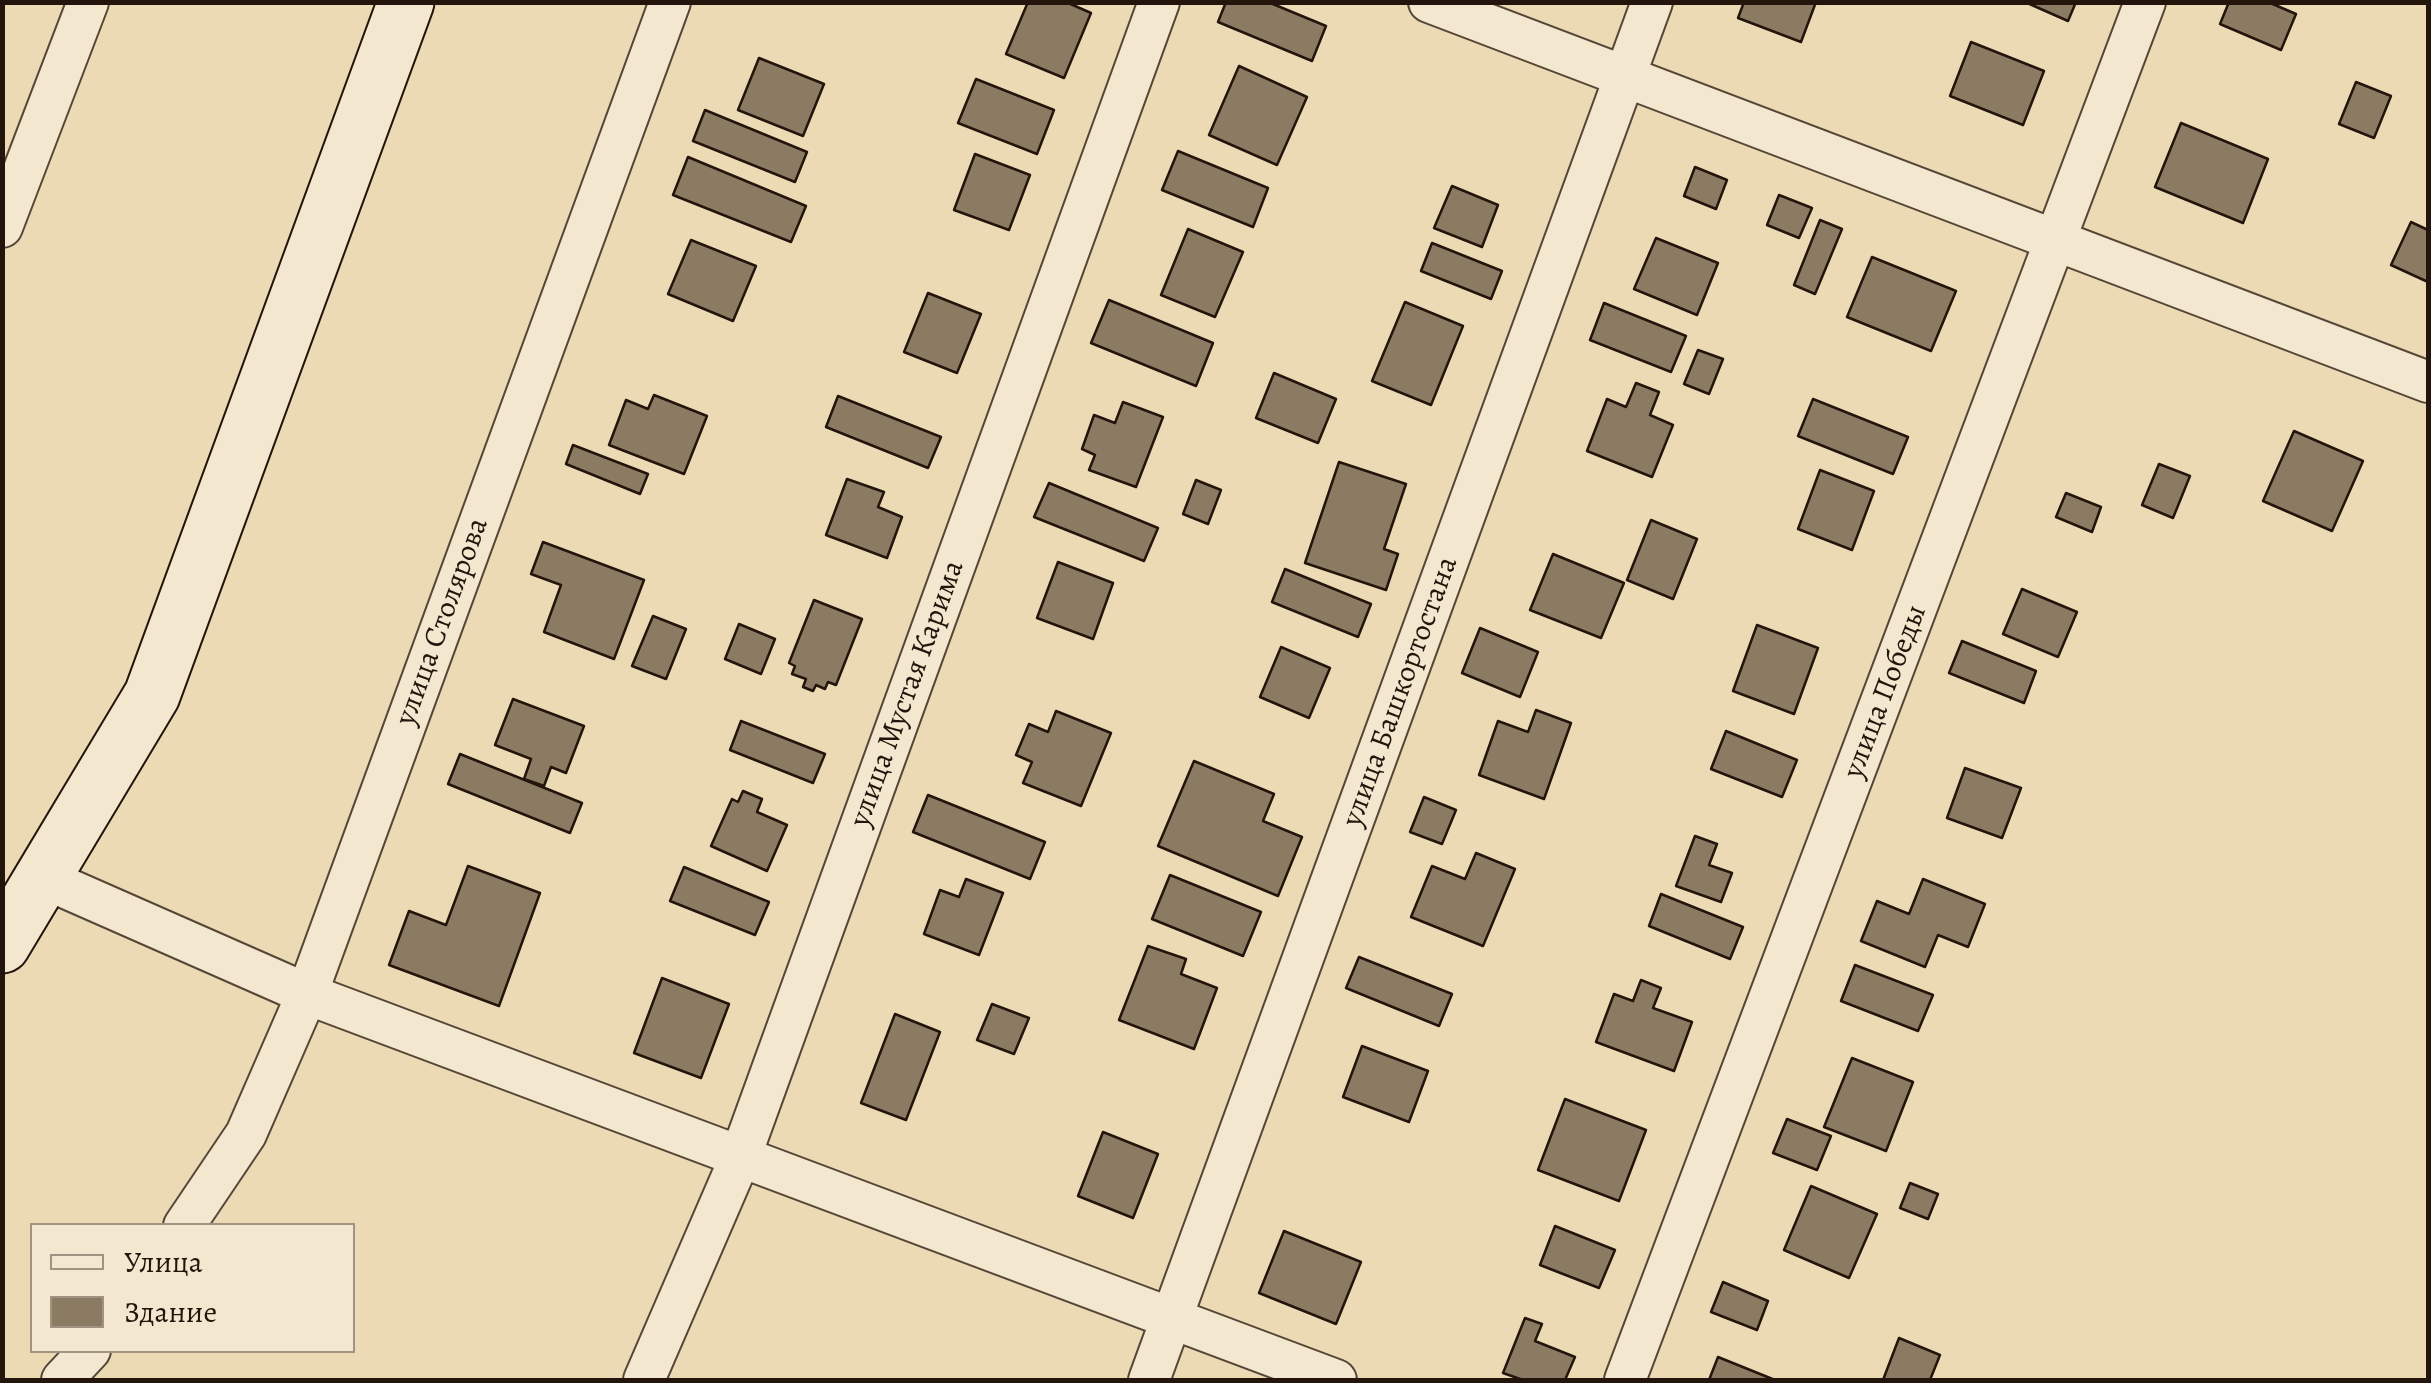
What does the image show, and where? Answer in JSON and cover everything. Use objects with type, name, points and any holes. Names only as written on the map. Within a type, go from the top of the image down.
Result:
[{"type":"main road","points":[[2,945],[152,695],[406,2]]},
{"type":"street","points":[[2,227],[88,2]]},
{"type":"street","name":"улица Столярова","points":[[186,1223],[246,1134],[307,994],[670,2]]},
{"type":"street","name":"улица Мустая Карима","points":[[644,1380],[740,1158],[1159,2]]},
{"type":"street","points":[[1429,2],[2428,382]]},
{"type":"street","name":"улица Башкортостана","points":[[1149,1380],[1652,2]]},
{"type":"street","name":"улица Победы","points":[[1625,1380],[2145,2]]},
{"type":"street","points":[[42,877],[307,994],[1336,1380]]},
{"type":"street","points":[[62,1380],[87,1353]]},
{"type":"building","points":[[1028,2],[1066,2],[1091,13],[1064,78],[1006,54]]},
{"type":"building","points":[[1226,2],[1268,2],[1326,26],[1312,61],[1218,22]]},
{"type":"building","points":[[1744,2],[1816,2],[1801,42],[1738,18]]},
{"type":"building","points":[[2025,2],[2076,2],[2068,21]]},
{"type":"building","points":[[2229,2],[2268,2],[2296,14],[2281,50],[2220,24]]},
{"type":"building","points":[[1971,42],[2044,71],[2023,125],[1950,96]]},
{"type":"building","points":[[759,58],[824,84],[803,136],[738,110]]},
{"type":"building","points":[[1239,66],[1307,97],[1277,165],[1209,135]]},
{"type":"building","points":[[976,79],[1054,110],[1037,154],[958,123]]},
{"type":"building","points":[[2356,82],[2391,96],[2374,138],[2339,124]]},
{"type":"building","points":[[705,110],[807,152],[795,182],[693,141]]},
{"type":"building","points":[[2181,123],[2268,159],[2243,223],[2155,187]]},
{"type":"building","points":[[1178,151],[1268,188],[1253,227],[1162,190]]},
{"type":"building","points":[[975,154],[1030,175],[1009,230],[954,210]]},
{"type":"building","points":[[688,157],[806,206],[791,242],[673,195]]},
{"type":"building","points":[[1695,167],[1727,180],[1716,209],[1684,196]]},
{"type":"building","points":[[1452,186],[1498,205],[1482,247],[1434,228]]},
{"type":"building","points":[[1779,195],[1812,208],[1799,238],[1767,225]]},
{"type":"building","points":[[1820,220],[1842,229],[1815,294],[1794,285]]},
{"type":"building","points":[[2411,222],[2428,230],[2428,282],[2391,265]]},
{"type":"building","points":[[1188,229],[1243,252],[1215,317],[1161,295]]},
{"type":"building","points":[[1656,238],[1718,263],[1697,315],[1634,289]]},
{"type":"building","points":[[691,240],[756,266],[733,321],[668,294]]},
{"type":"building","points":[[1432,243],[1502,271],[1491,299],[1421,271]]},
{"type":"building","points":[[1872,257],[1956,291],[1931,351],[1847,317]]},
{"type":"building","points":[[928,293],[981,314],[957,373],[904,352]]},
{"type":"building","points":[[1109,300],[1213,343],[1196,386],[1091,343]]},
{"type":"building","points":[[1405,302],[1463,326],[1431,405],[1372,381]]},
{"type":"building","points":[[1604,303],[1686,336],[1671,372],[1590,340]]},
{"type":"building","points":[[1698,350],[1723,359],[1709,394],[1684,384]]},
{"type":"building","points":[[1274,373],[1336,399],[1318,443],[1256,418]]},
{"type":"building","points":[[1636,383],[1659,392],[1650,415],[1673,425],[1652,477],[1587,451],[1607,399],[1626,407]]},
{"type":"building","points":[[654,395],[707,416],[684,474],[609,445],[626,400],[648,409]]},
{"type":"building","points":[[838,396],[941,437],[928,468],[826,427]]},
{"type":"building","points":[[1813,399],[1908,437],[1893,474],[1798,436]]},
{"type":"building","points":[[1123,402],[1163,417],[1136,487],[1089,470],[1095,455],[1082,449],[1094,415],[1115,423]]},
{"type":"building","points":[[2294,431],[2363,461],[2332,531],[2263,501]]},
{"type":"building","points":[[573,445],[648,474],[640,494],[566,464]]},
{"type":"building","points":[[1339,462],[1406,484],[1384,549],[1398,554],[1386,590],[1305,563]]},
{"type":"building","points":[[2159,464],[2190,476],[2173,518],[2142,505]]},
{"type":"building","points":[[1820,470],[1874,491],[1852,550],[1798,529]]},
{"type":"building","points":[[847,479],[884,492],[878,507],[902,517],[887,558],[826,535]]},
{"type":"building","points":[[1196,480],[1221,490],[1208,524],[1183,514]]},
{"type":"building","points":[[1049,483],[1158,528],[1144,561],[1034,517]]},
{"type":"building","points":[[2066,493],[2101,507],[2092,532],[2056,517]]},
{"type":"building","points":[[1651,520],[1697,539],[1673,599],[1627,580]]},
{"type":"building","points":[[543,542],[644,580],[614,659],[544,632],[561,585],[531,574]]},
{"type":"building","points":[[1553,554],[1624,583],[1601,638],[1530,610]]},
{"type":"building","points":[[1058,562],[1113,583],[1093,639],[1037,618]]},
{"type":"building","points":[[1285,569],[1371,604],[1358,637],[1272,602]]},
{"type":"building","points":[[2022,589],[2077,612],[2058,657],[2003,634]]},
{"type":"building","points":[[814,600],[862,619],[836,685],[828,682],[825,689],[816,685],[813,691],[803,687],[806,679],[792,674],[795,666],[789,663]]},
{"type":"building","points":[[653,616],[686,629],[666,679],[632,666]]},
{"type":"building","points":[[739,624],[775,639],[761,674],[725,659]]},
{"type":"building","points":[[1757,625],[1818,648],[1794,714],[1733,691]]},
{"type":"building","points":[[1480,628],[1538,652],[1520,697],[1462,673]]},
{"type":"building","points":[[1962,641],[2036,671],[2024,703],[1949,673]]},
{"type":"building","points":[[1281,647],[1330,668],[1309,718],[1260,697]]},
{"type":"building","points":[[513,699],[584,726],[566,773],[551,767],[544,786],[524,779],[531,759],[495,745]]},
{"type":"building","points":[[1536,710],[1571,723],[1544,799],[1479,775],[1498,721],[1528,732]]},
{"type":"building","points":[[1056,711],[1111,733],[1081,806],[1023,783],[1032,762],[1016,755],[1029,724],[1048,732]]},
{"type":"building","points":[[741,721],[825,754],[813,783],[730,750]]},
{"type":"building","points":[[1726,731],[1797,760],[1782,797],[1711,769]]},
{"type":"building","points":[[460,754],[582,803],[570,833],[448,784]]},
{"type":"building","points":[[1194,761],[1274,794],[1263,821],[1302,837],[1278,896],[1158,846]]},
{"type":"building","points":[[1965,768],[2021,788],[2002,838],[1947,818]]},
{"type":"building","points":[[743,791],[762,799],[757,812],[787,825],[767,871],[711,846],[732,799],[738,802]]},
{"type":"building","points":[[928,795],[1045,842],[1030,879],[913,832]]},
{"type":"building","points":[[1424,797],[1456,810],[1442,844],[1410,832]]},
{"type":"building","points":[[1695,836],[1717,844],[1709,865],[1732,873],[1721,902],[1676,886]]},
{"type":"building","points":[[1476,853],[1515,869],[1483,946],[1411,917],[1432,866],[1465,879]]},
{"type":"building","points":[[468,866],[540,893],[499,1006],[389,965],[409,911],[446,925]]},
{"type":"building","points":[[684,867],[769,902],[755,935],[670,901]]},
{"type":"building","points":[[1170,875],[1261,912],[1243,956],[1152,919]]},
{"type":"building","points":[[966,879],[1003,893],[979,955],[924,934],[940,890],[959,897]]},
{"type":"building","points":[[1923,879],[1985,904],[1968,947],[1938,935],[1925,967],[1861,941],[1877,901],[1909,914]]},
{"type":"building","points":[[1661,894],[1743,927],[1730,959],[1649,926]]},
{"type":"building","points":[[1148,946],[1186,959],[1181,974],[1217,988],[1194,1049],[1119,1020]]},
{"type":"building","points":[[1359,957],[1452,994],[1439,1026],[1346,988]]},
{"type":"building","points":[[1855,965],[1933,995],[1918,1031],[1841,1001]]},
{"type":"building","points":[[662,978],[729,1004],[701,1078],[634,1053]]},
{"type":"building","points":[[1641,980],[1661,988],[1653,1008],[1692,1022],[1674,1071],[1596,1042],[1614,994],[1633,1001]]},
{"type":"building","points":[[992,1004],[1029,1018],[1014,1054],[977,1040]]},
{"type":"building","points":[[895,1014],[940,1032],[906,1120],[861,1103]]},
{"type":"building","points":[[1362,1046],[1428,1071],[1409,1122],[1343,1097]]},
{"type":"building","points":[[1852,1058],[1913,1082],[1886,1151],[1824,1127]]},
{"type":"building","points":[[1565,1099],[1646,1130],[1619,1201],[1538,1170]]},
{"type":"building","points":[[1787,1119],[1831,1136],[1817,1170],[1773,1153]]},
{"type":"building","points":[[1103,1132],[1158,1154],[1133,1218],[1078,1196]]},
{"type":"building","points":[[1910,1183],[1938,1194],[1928,1219],[1900,1208]]},
{"type":"building","points":[[1811,1186],[1877,1214],[1849,1278],[1784,1250]]},
{"type":"building","points":[[1555,1226],[1615,1250],[1599,1288],[1540,1265]]},
{"type":"building","points":[[1284,1231],[1361,1262],[1336,1324],[1259,1293]]},
{"type":"building","points":[[1723,1282],[1768,1301],[1757,1330],[1711,1312]]},
{"type":"building","points":[[1525,1318],[1542,1324],[1535,1341],[1575,1357],[1565,1380],[1523,1380],[1503,1373]]},
{"type":"building","points":[[1899,1338],[1940,1355],[1930,1380],[1883,1380]]},
{"type":"building","points":[[1718,1357],[1775,1380],[1709,1380]]}]
